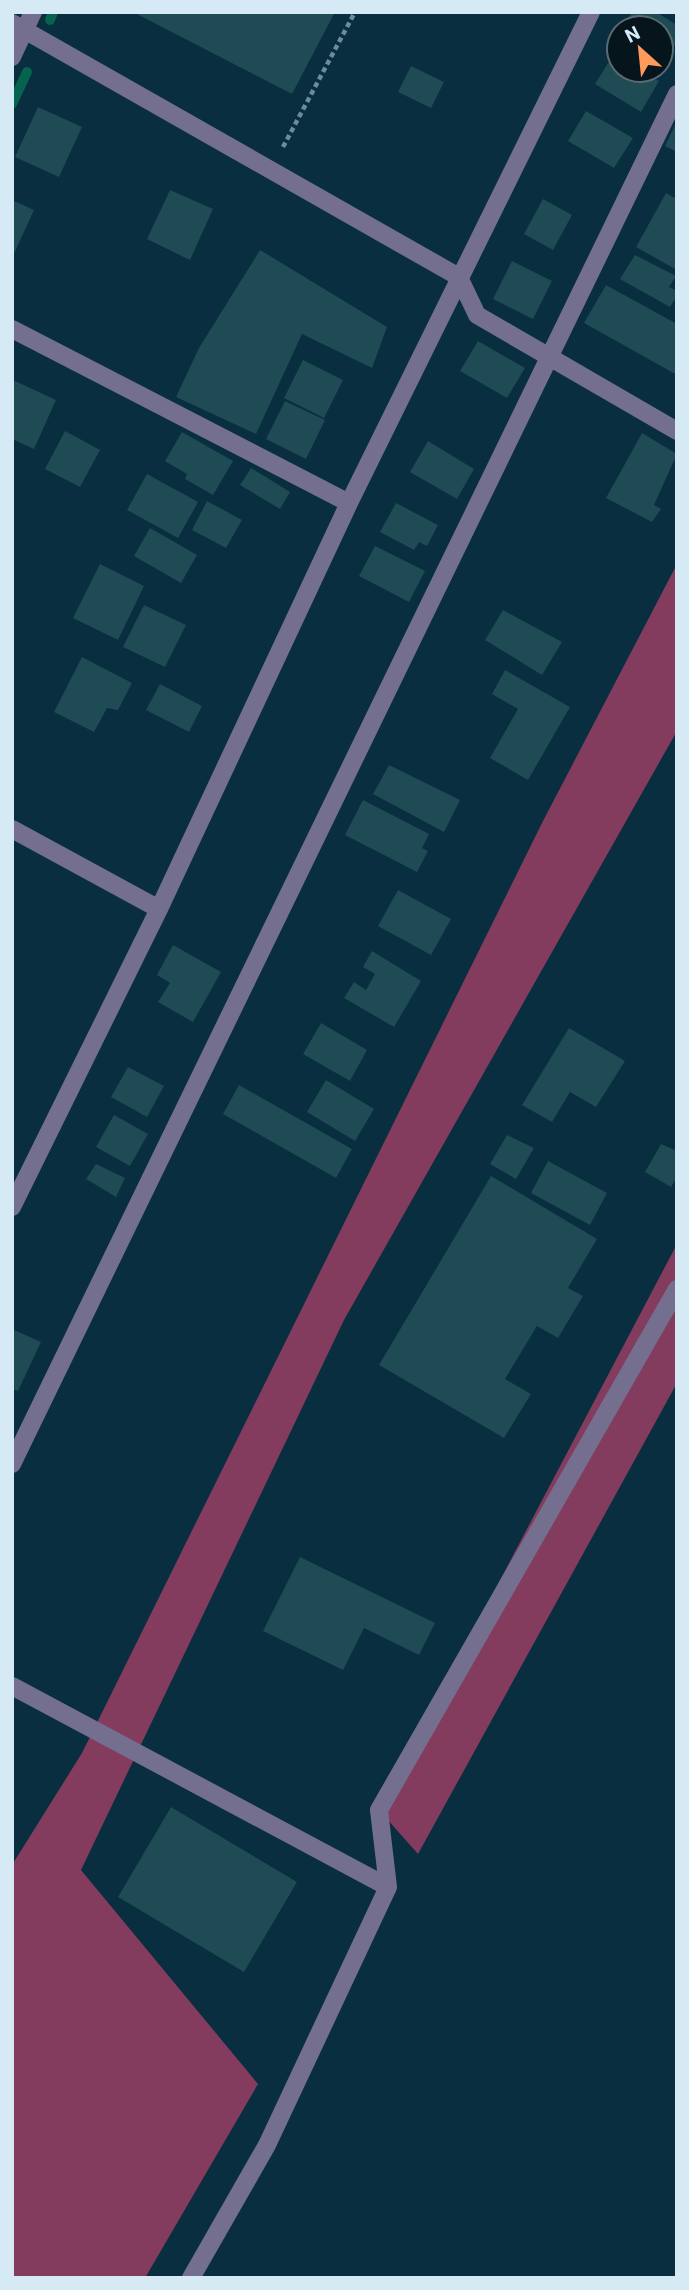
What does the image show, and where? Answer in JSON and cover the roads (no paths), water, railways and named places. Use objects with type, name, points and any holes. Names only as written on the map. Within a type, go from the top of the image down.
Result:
[{"type":"street","points":[[12,57],[18,26],[33,12]]},
{"type":"street","points":[[12,1208],[159,909],[349,503],[591,12]]},
{"type":"street","points":[[18,26],[459,277],[477,315],[677,431]]},
{"type":"street","points":[[12,1464],[677,94]]},
{"type":"street","points":[[12,329],[349,503]]},
{"type":"street","points":[[12,829],[159,909]]},
{"type":"street","points":[[191,2278],[268,2145],[388,1887],[379,1810],[677,1289]]},
{"type":"street","points":[[12,1686],[388,1887]]},
{"type":"waterway","points":[[50,20],[53,12]]},
{"type":"waterway","points":[[12,104],[27,72]]}]
